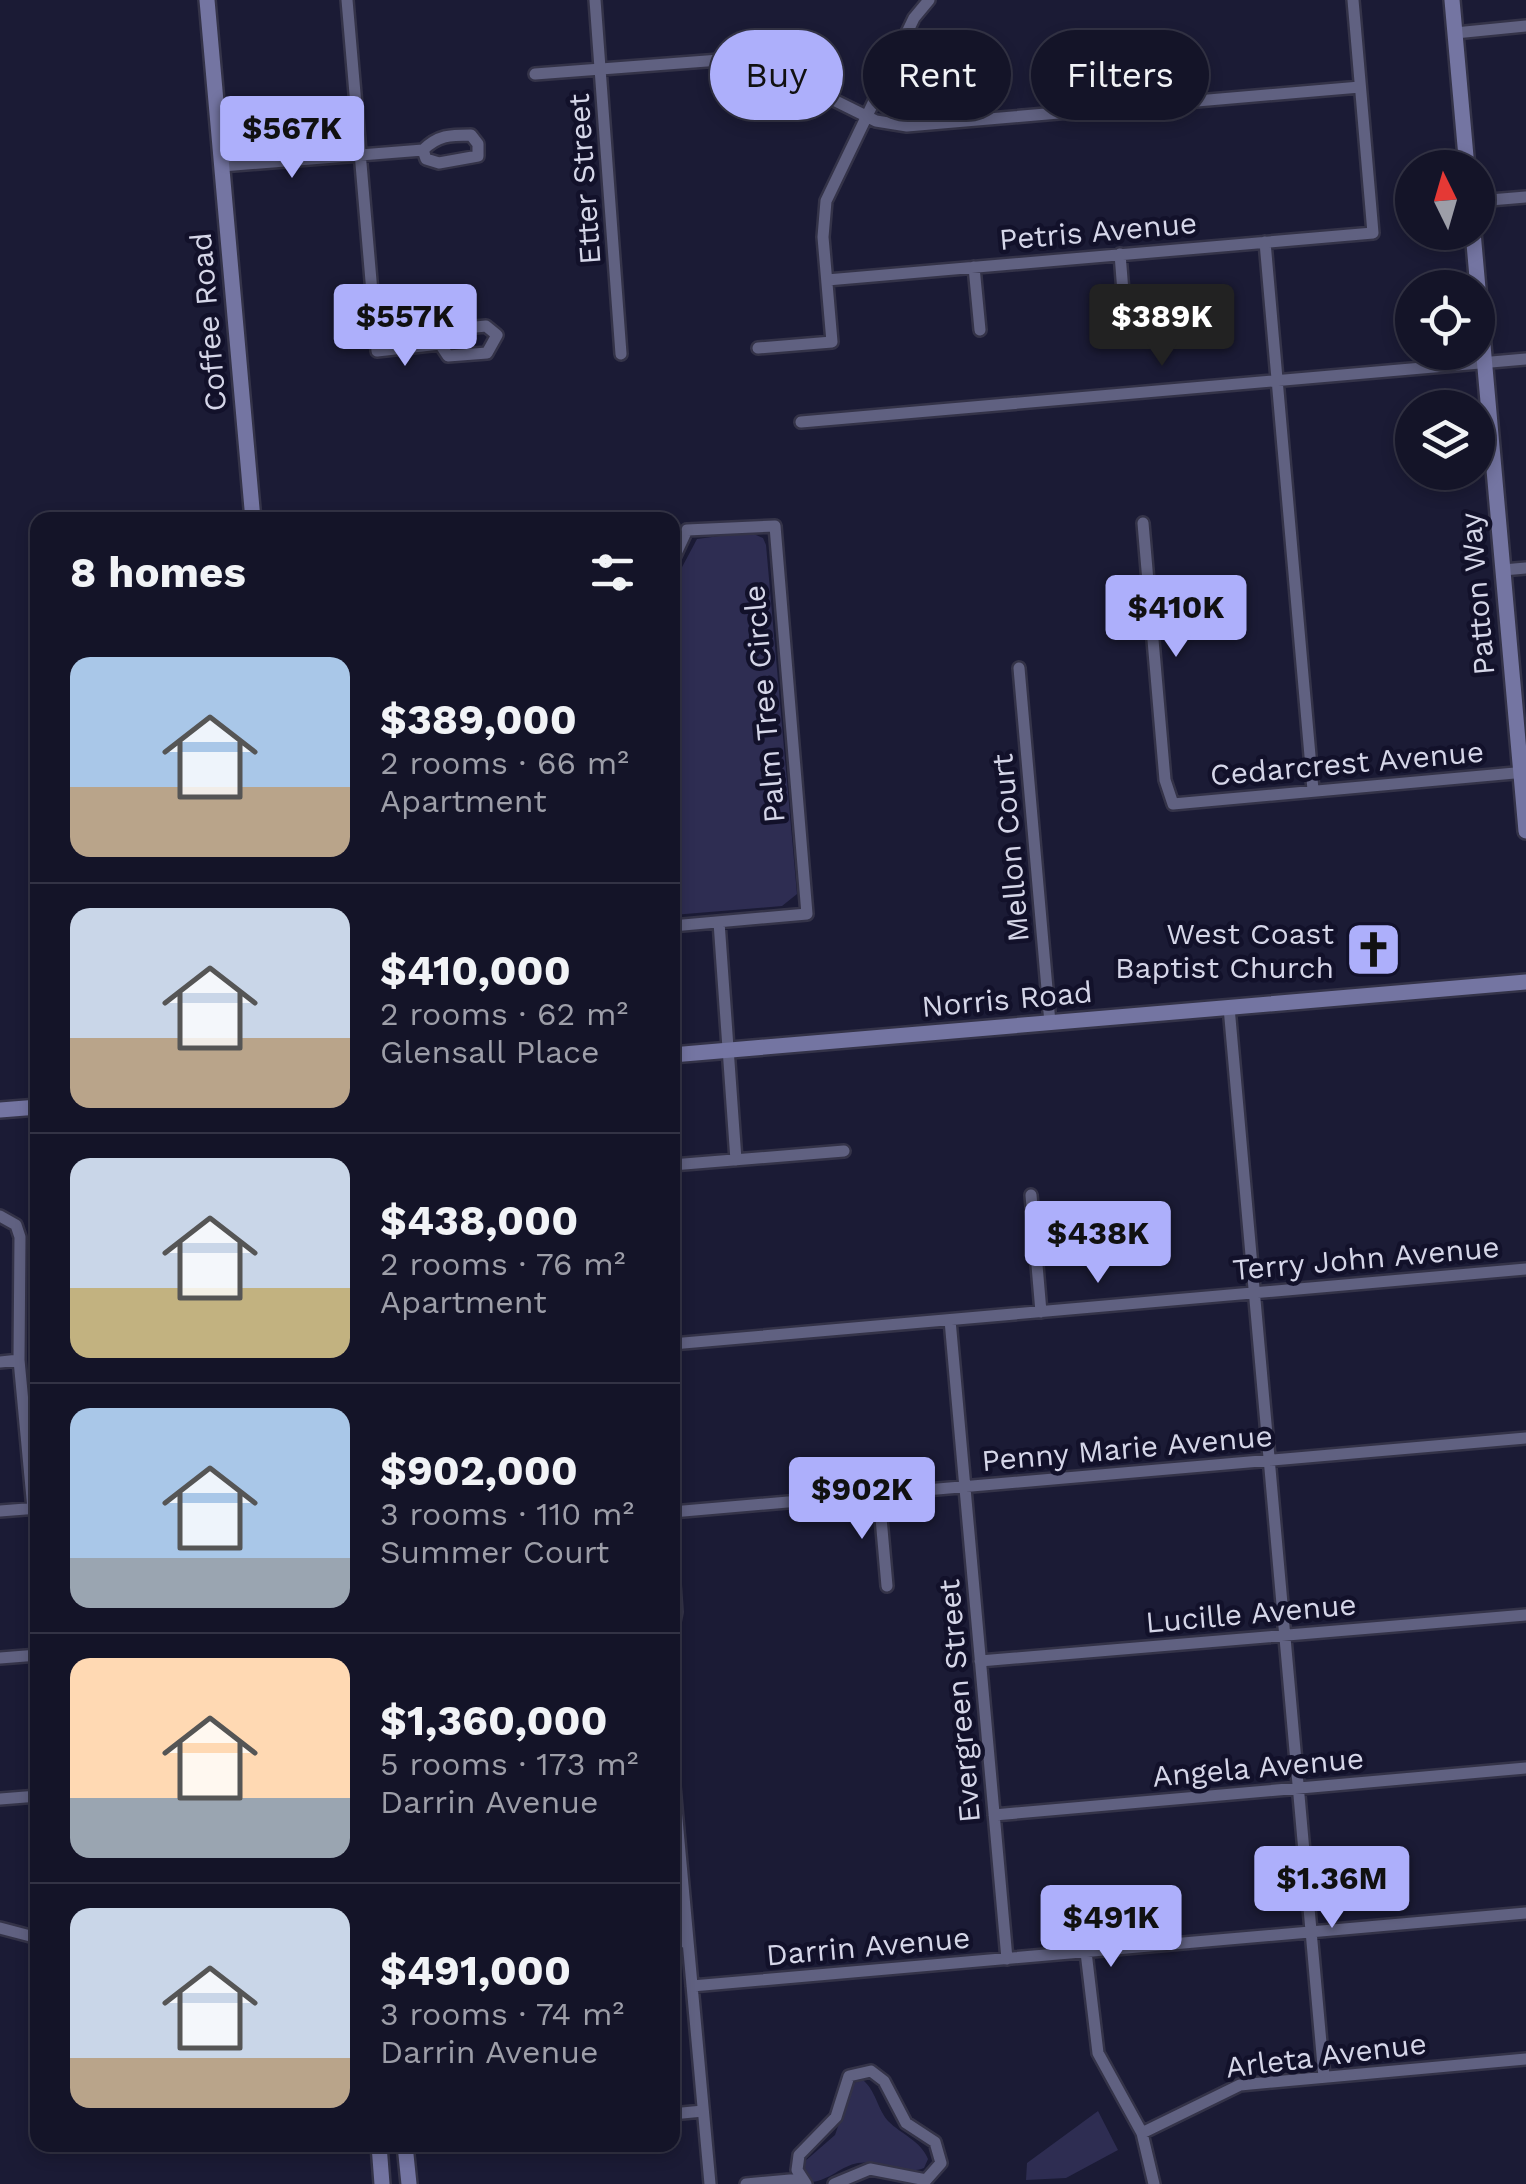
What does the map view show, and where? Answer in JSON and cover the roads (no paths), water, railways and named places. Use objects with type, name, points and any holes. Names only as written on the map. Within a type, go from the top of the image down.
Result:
[{"type":"street","name":"Coffee Road","points":[[207,0],[252,512]]},
{"type":"street","points":[[347,0],[378,351],[440,344]]},
{"type":"street","name":"Etter Street","points":[[595,0],[622,354]]},
{"type":"street","points":[[908,30],[929,0]]},
{"type":"street","points":[[1011,117],[1360,88],[1353,0]]},
{"type":"street","points":[[1452,0],[1465,150]]},
{"type":"street","points":[[1455,33],[1526,26]]},
{"type":"street","points":[[535,74],[717,59],[750,62],[863,115]]},
{"type":"street","name":"Petris Avenue","points":[[826,280],[1373,233],[1360,88]]},
{"type":"street","points":[[758,348],[832,342],[826,280],[826,202],[863,120]]},
{"type":"street","points":[[881,120],[906,126],[978,120]]},
{"type":"street","points":[[222,166],[423,150]]},
{"type":"street","points":[[1495,199],[1526,196]]},
{"type":"street","points":[[1265,242],[1314,790]]},
{"type":"street","points":[[1120,254],[1125,317]]},
{"type":"street","points":[[974,267],[980,330]]},
{"type":"street","points":[[486,326],[497,336],[488,353],[464,358],[448,356],[440,344],[444,330],[486,326]]},
{"type":"street","points":[[1495,361],[1526,358]]},
{"type":"street","points":[[801,422],[1395,370]]},
{"type":"street","name":"Patton Way","points":[[1485,370],[1526,832]]},
{"type":"street","name":"Cedarcrest Avenue","points":[[1143,523],[1165,780],[1173,804],[1523,772]]},
{"type":"street","name":"Palm Tree Circle","points":[[680,545],[687,530],[775,526],[807,914],[680,925]]},
{"type":"street","points":[[1503,570],[1526,568]]},
{"type":"street","name":"Mellon Court","points":[[1019,668],[1050,1022]]},
{"type":"street","points":[[719,922],[736,1160]]},
{"type":"street","name":"Norris Road","points":[[680,1054],[1526,982]]},
{"type":"street","points":[[1230,1008],[1324,2077]]},
{"type":"street","points":[[0,1110],[30,1108]]},
{"type":"street","points":[[680,1164],[844,1150]]},
{"type":"street","points":[[1031,1195],[1041,1312]]},
{"type":"street","points":[[5,1218],[20,1237],[20,1360],[30,1459]]},
{"type":"street","name":"Terry John Avenue","points":[[680,1343],[1526,1269]]},
{"type":"street","name":"Evergreen Street","points":[[950,1320],[1006,1958]]},
{"type":"street","points":[[0,1362],[20,1360]]},
{"type":"street","name":"Penny Marie Avenue","points":[[680,1511],[1526,1438]]},
{"type":"street","points":[[879,1494],[887,1586]]},
{"type":"street","points":[[0,1512],[30,1509]]},
{"type":"street","name":"Lucille Avenue","points":[[980,1661],[1526,1615]]},
{"type":"street","points":[[0,1658],[30,1656]]},
{"type":"street","name":"Angela Avenue","points":[[994,1815],[1526,1768]]},
{"type":"street","points":[[0,1799],[30,1797]]},
{"type":"street","points":[[680,1853],[710,2184]]},
{"type":"street","name":"Darrin Avenue","points":[[692,1986],[1526,1913]]},
{"type":"street","points":[[0,1928],[30,1936]]},
{"type":"street","points":[[680,1942],[688,1942]]},
{"type":"street","points":[[1086,1952],[1098,2053],[1142,2133],[1154,2184]]},
{"type":"street","name":"Arleta Avenue","points":[[1142,2133],[1224,2090],[1526,2059]]},
{"type":"street","points":[[746,2184],[803,2182],[799,2156],[829,2128],[844,2083],[855,2072],[871,2072],[884,2081],[906,2123],[935,2142],[941,2163],[926,2180],[870,2170],[834,2184]]},
{"type":"street","points":[[680,2113],[703,2111]]},
{"type":"street","points":[[380,2152],[382,2184]]},
{"type":"street","points":[[406,2152],[408,2184]]},
{"type":"place","name":"West Coast Baptist Church","points":[[1373,950]]}]
